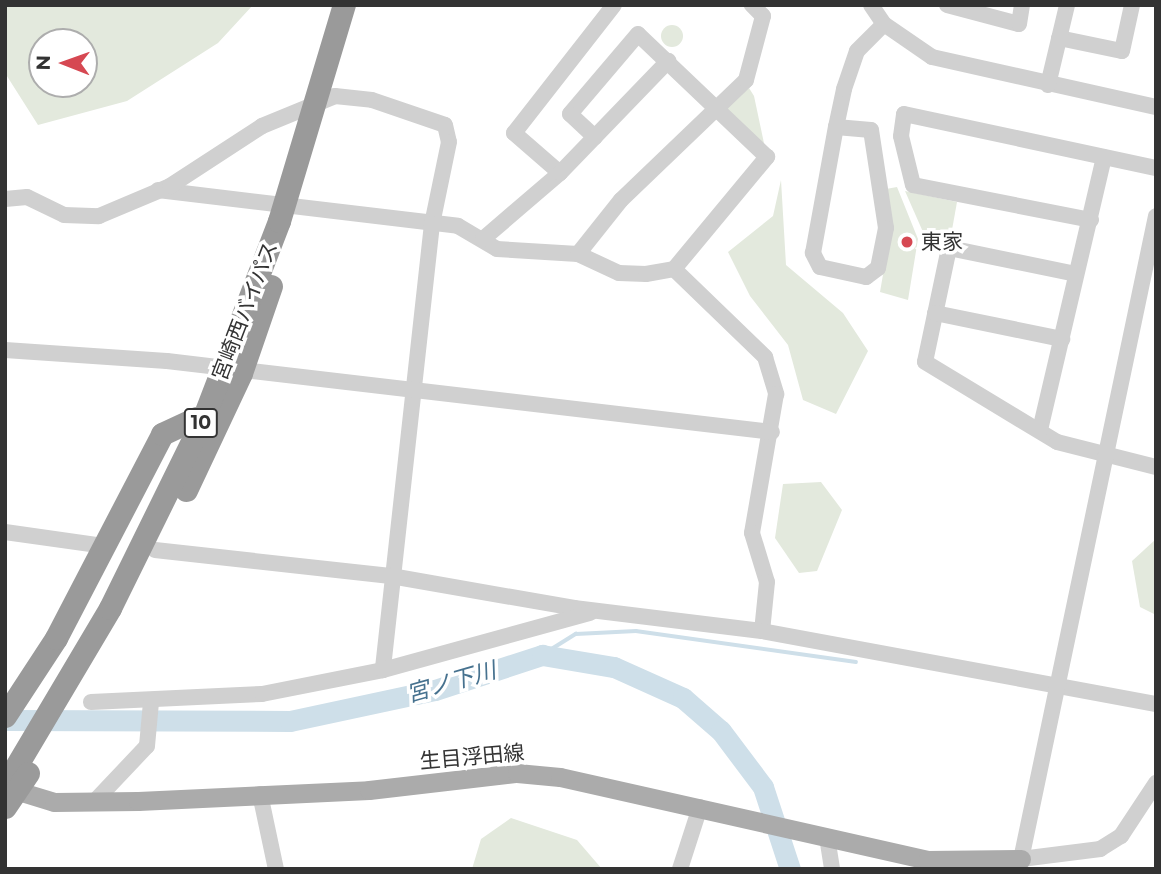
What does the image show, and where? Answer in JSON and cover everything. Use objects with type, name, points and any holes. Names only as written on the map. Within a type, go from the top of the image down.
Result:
[{"type":"highway","name":"宮崎西バイパス","points":[[8,788],[110,608],[174,483],[236,338],[320,96],[335,35],[338,5]]},
{"type":"highway","name":"宮崎西バイパス","points":[[8,788],[197,418],[253,278],[344,5]]},
{"type":"highway","points":[[8,788],[80,705],[242,373],[288,238],[320,96]]},
{"type":"highway","points":[[9,710],[105,546],[162,433],[197,418]]},
{"type":"main road","name":"生目浮田線","points":[[8,788],[54,802],[94,802],[260,794],[517,773],[700,807],[927,860],[1020,864]]},
{"type":"street","points":[[560,173],[514,133],[614,5]]},
{"type":"street","points":[[578,254],[621,200],[746,80],[763,16],[752,5]]},
{"type":"street","points":[[871,5],[884,24],[932,57],[1156,107]]},
{"type":"street","points":[[947,5],[1019,24],[1022,5]]},
{"type":"street","points":[[1048,85],[1067,5]]},
{"type":"street","points":[[1059,38],[1122,51],[1132,5]]},
{"type":"street","points":[[836,127],[871,130],[886,228],[878,268],[866,277],[820,267],[813,253],[836,127],[857,51],[884,24]]},
{"type":"street","points":[[158,190],[432,223],[520,254],[578,254],[619,273],[674,269],[767,158],[638,34],[570,114],[595,137]]},
{"type":"street","points":[[483,239],[560,173],[668,61]]},
{"type":"street","points":[[5,199],[27,197],[85,218],[158,190],[262,126],[335,96],[360,97],[445,125],[449,142],[432,223],[391,576],[383,670]]},
{"type":"street","points":[[1091,220],[913,185],[901,136],[904,114],[1156,168]]},
{"type":"street","points":[[1040,430],[1104,157]]},
{"type":"street","points":[[1156,216],[1055,683],[1020,864],[1060,863],[1100,849],[1121,836],[1156,783]]},
{"type":"street","points":[[1076,274],[949,248],[925,362],[1040,430],[1104,458],[1156,467]]},
{"type":"street","points":[[674,269],[765,356],[776,394],[772,432],[752,533],[767,582],[762,631]]},
{"type":"street","points":[[935,313],[1062,339]]},
{"type":"street","points":[[5,350],[167,361],[772,432]]},
{"type":"street","points":[[5,533],[105,546]]},
{"type":"street","points":[[155,550],[391,576],[599,611],[762,631],[1055,683],[1156,704]]},
{"type":"street","points":[[80,705],[151,707],[262,694],[383,670],[599,611]]},
{"type":"street","points":[[94,802],[150,736],[151,707]]},
{"type":"street","points":[[260,794],[276,869]]},
{"type":"street","points":[[680,869],[700,807]]},
{"type":"street","points":[[827,837],[832,869]]},
{"type":"shaded area","points":[[5,5],[253,5],[218,43],[127,101],[38,125],[5,73]]},
{"type":"shaded area","points":[[672,25],[680,28],[683,36],[680,44],[672,47],[664,44],[661,36],[664,28]]},
{"type":"shaded area","points":[[749,88],[754,96],[765,148],[725,108]]},
{"type":"shaded area","points":[[781,180],[786,265],[843,313],[868,351],[836,414],[803,400],[788,345],[750,296],[728,252],[773,216]]},
{"type":"shaded area","points":[[897,187],[918,239],[908,300],[880,292],[891,228],[886,189]]},
{"type":"shaded area","points":[[905,191],[957,202],[950,241],[923,232]]},
{"type":"shaded area","points":[[821,482],[842,510],[817,571],[799,573],[775,538],[783,484]]},
{"type":"shaded area","points":[[1156,539],[1156,615],[1140,607],[1132,561]]},
{"type":"shaded area","points":[[511,818],[577,840],[602,869],[472,869],[481,839]]},
{"type":"waterway","points":[[542,655],[576,634],[636,631],[856,662]]},
{"type":"waterway","name":"宮ノ下川","points":[[5,720],[290,721],[435,690],[542,655],[614,667],[683,698],[721,731],[763,787],[790,869]]},
{"type":"place","name":"東家","points":[[907,242]]}]
